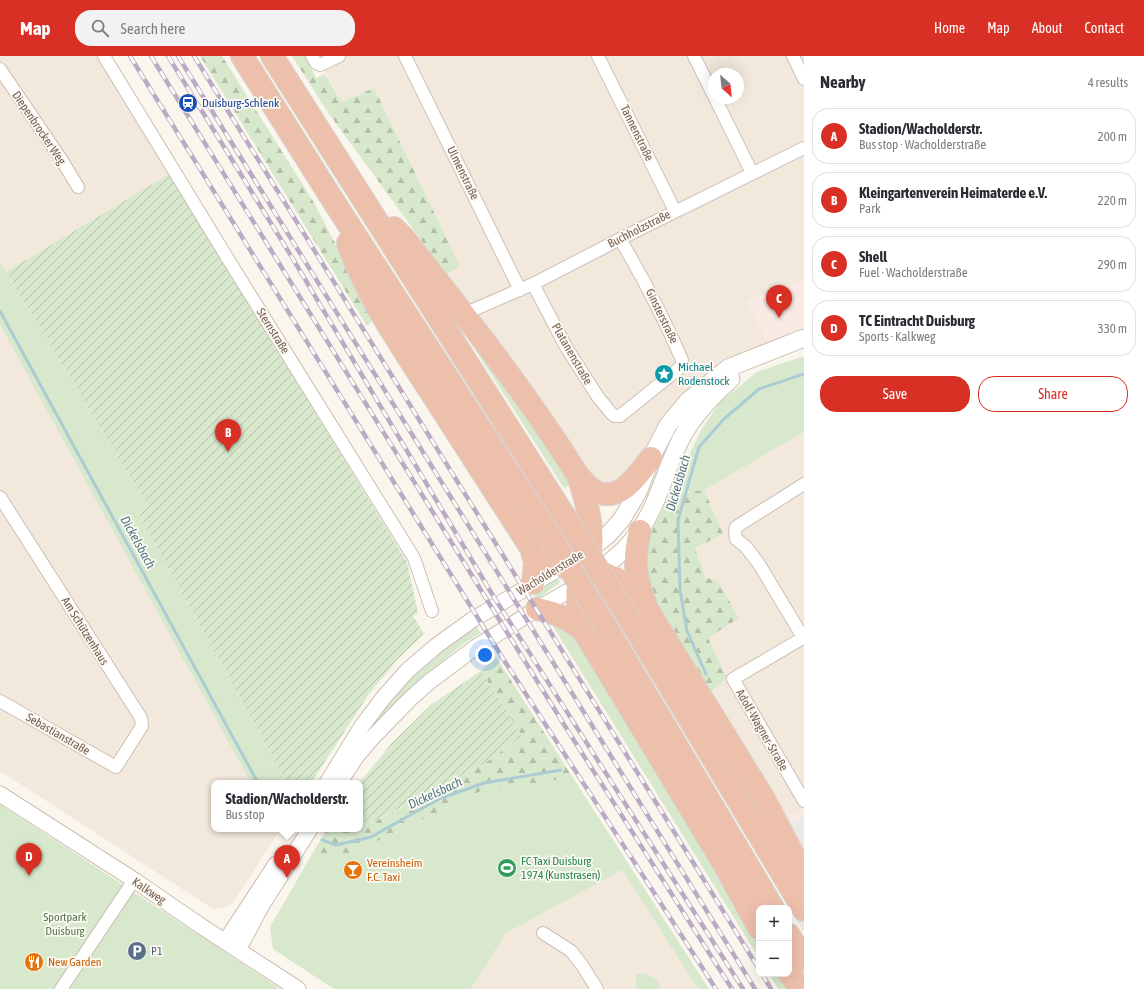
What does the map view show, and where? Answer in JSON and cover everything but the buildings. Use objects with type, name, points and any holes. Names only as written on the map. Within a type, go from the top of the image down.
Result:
[{"type":"highway","points":[[242,56],[334,202],[542,524],[609,632],[771,905]]},
{"type":"highway","points":[[272,56],[562,512],[639,615]]},
{"type":"highway","points":[[356,188],[403,237],[474,318],[578,475],[589,487],[599,493],[610,494],[619,492],[630,484],[651,458]]},
{"type":"highway","points":[[334,202],[352,256],[376,304],[407,356],[531,548],[535,562],[533,583]]},
{"type":"highway","points":[[578,475],[589,511],[591,548],[582,573],[579,609],[583,630],[724,864],[756,923]]},
{"type":"highway","points":[[639,615],[636,547],[640,531]]},
{"type":"highway","points":[[531,548],[582,573],[616,579],[622,584],[800,893]]},
{"type":"highway","points":[[537,609],[554,613],[568,619],[583,630]]},
{"type":"highway","points":[[792,940],[804,960]]},
{"type":"highway","points":[[792,977],[801,989]]},
{"type":"main road","name":"Wacholderstraße","points":[[591,548],[608,535],[622,519],[638,492],[651,458],[668,425],[688,401],[728,368],[804,338]]},
{"type":"main road","name":"Wacholderstraße","points":[[582,573],[620,553],[640,531],[652,509],[681,438],[695,416],[714,394],[759,356]]},
{"type":"street","name":"Sternstraße","points":[[104,56],[414,558],[432,611]]},
{"type":"street","points":[[316,61],[339,56]]},
{"type":"street","name":"Ulmenstraße","points":[[405,56],[520,290]]},
{"type":"street","name":"Tannenstraße","points":[[598,56],[675,211]]},
{"type":"street","points":[[694,56],[708,85]]},
{"type":"street","points":[[793,56],[804,79]]},
{"type":"street","name":"Diepenbrocker Weg","points":[[0,69],[78,187]]},
{"type":"street","points":[[718,104],[752,173]]},
{"type":"street","name":"Buchholzstraße","points":[[474,318],[520,290],[620,238],[804,148]]},
{"type":"street","name":"Ginsterstraße","points":[[618,416],[623,414],[683,364],[671,333],[644,278],[620,238]]},
{"type":"street","name":"Platanenstraße","points":[[533,284],[566,347],[598,397],[612,414],[618,416]]},
{"type":"street","points":[[804,484],[736,527],[734,532],[736,538],[759,564],[804,638]]},
{"type":"street","name":"Am Schützenhaus","points":[[0,497],[141,718],[142,726],[116,767]]},
{"type":"street","name":"Wacholderstraße","points":[[329,780],[362,726],[384,697],[408,670],[436,646],[472,620],[533,583],[582,573]]},
{"type":"street","name":"Wacholderstraße","points":[[341,780],[356,757],[373,737],[409,700],[476,646],[537,609],[582,573]]},
{"type":"street","name":"Adolf-Wagner-Straße","points":[[804,638],[733,679],[804,801]]},
{"type":"street","name":"Sebastianstraße","points":[[0,701],[116,767]]},
{"type":"street","name":"Kalkweg","points":[[0,794],[134,880],[225,942],[298,989]]},
{"type":"street","points":[[225,942],[296,832]]},
{"type":"street","points":[[238,950],[262,905],[308,832]]},
{"type":"street","points":[[61,989],[134,880]]},
{"type":"street","points":[[543,933],[571,951],[597,989]]},
{"type":"shaded area","points":[[0,56],[97,56],[169,174],[6,272],[0,262]]},
{"type":"shaded area","points":[[316,56],[804,56],[804,280],[747,302],[771,350],[704,386],[638,474],[595,491],[491,337],[479,316],[446,274],[460,266],[374,88],[342,102]]},
{"type":"shaded area","points":[[804,280],[804,338],[771,351],[747,302]]},
{"type":"shaded area","points":[[0,325],[249,780],[211,780],[211,832],[278,833],[233,903],[224,908],[213,909],[0,771]]},
{"type":"shaded area","points":[[804,432],[804,816],[788,825],[708,694],[727,678],[708,638],[706,578],[695,548],[723,534],[704,490]]},
{"type":"shaded area","points":[[804,810],[804,847],[790,818]]},
{"type":"shaded area","points":[[804,816],[804,855],[788,825]]},
{"type":"shaded area","points":[[622,870],[698,989],[471,989],[506,933]]},
{"type":"shaded area","points":[[804,890],[804,933],[792,913],[792,905],[787,905],[785,901]]},
{"type":"green space","points":[[200,56],[222,56],[313,201],[375,319],[367,326]]},
{"type":"green space","points":[[292,56],[305,56],[316,78],[325,74],[342,102],[374,88],[460,266],[446,274],[327,111]]},
{"type":"green space","points":[[169,174],[407,562],[418,613],[413,616],[424,634],[398,659],[369,694],[313,780],[285,780],[138,513],[148,506],[6,272]]},
{"type":"green space","points":[[0,262],[148,506],[138,513],[285,780],[249,780],[0,325]]},
{"type":"green space","points":[[431,281],[576,483],[564,488]]},
{"type":"green space","points":[[804,356],[804,432],[704,490],[671,493],[701,430],[720,402],[757,372]]},
{"type":"green space","points":[[704,490],[723,534],[695,548],[706,578],[717,580],[739,618],[708,638],[727,678],[708,694],[648,594],[642,563],[652,530],[671,493]]},
{"type":"green space","points":[[558,579],[560,582],[537,600],[531,591]]},
{"type":"green space","points":[[551,623],[570,630],[756,933],[756,953]]},
{"type":"green space","points":[[475,624],[481,633],[454,652],[420,681],[402,698],[362,742],[373,720],[411,675]]},
{"type":"green space","points":[[496,657],[570,773],[562,779],[481,791],[344,857],[312,854],[325,832],[363,832],[363,820],[370,824],[485,763],[522,736],[481,671]]},
{"type":"green space","points":[[481,671],[522,736],[485,763],[369,824],[363,821],[363,780],[361,780],[391,744],[432,704]]},
{"type":"green space","points":[[570,773],[709,989],[698,989],[622,870],[506,933],[471,989],[334,989],[273,949],[270,927],[312,854],[344,857],[481,791],[562,779]]},
{"type":"green space","name":"Sportpark Duisburg","points":[[0,804],[281,989],[0,989]]},
{"type":"green space","points":[[643,973],[656,979],[661,989],[636,989],[636,974]]},
{"type":"green space","points":[[771,977],[786,977],[796,989],[778,989]]},
{"type":"waterway","name":"Dickelsbach","points":[[0,311],[256,780]]},
{"type":"waterway","name":"Dickelsbach","points":[[706,674],[687,631],[680,590],[678,520],[699,447],[724,419],[759,389],[804,374]]},
{"type":"waterway","name":"Dickelsbach","points":[[322,840],[336,845],[371,837],[439,799],[484,783],[561,770]]},
{"type":"railway","points":[[130,56],[502,657],[716,989]]},
{"type":"railway","points":[[151,56],[568,731],[732,989]]},
{"type":"railway","points":[[168,56],[293,259],[492,594],[743,989]]},
{"type":"railway","points":[[178,56],[755,989]]},
{"type":"railway","points":[[194,56],[756,964]]},
{"type":"railway","points":[[764,977],[771,989]]},
{"type":"place","name":"Duisburg-Schlenk","points":[[188,103]]},
{"type":"place","name":"Shell","points":[[779,318]]},
{"type":"place","name":"Michael Rodenstock","points":[[664,374]]},
{"type":"place","name":"Kleingartenverein Heimaterde e.V.","points":[[228,452]]},
{"type":"place","name":"FC Taxi Duisburg 1974 (Kunstrasen)","points":[[507,868]]},
{"type":"place","name":"Vereinsheim F.C. Taxi","points":[[353,870]]},
{"type":"place","name":"TC Eintracht Duisburg","points":[[29,876]]},
{"type":"place","name":"Stadion/Wacholderstr.","points":[[287,878]]},
{"type":"place","name":"P1","points":[[137,951]]},
{"type":"place","name":"New Garden","points":[[34,962]]}]
